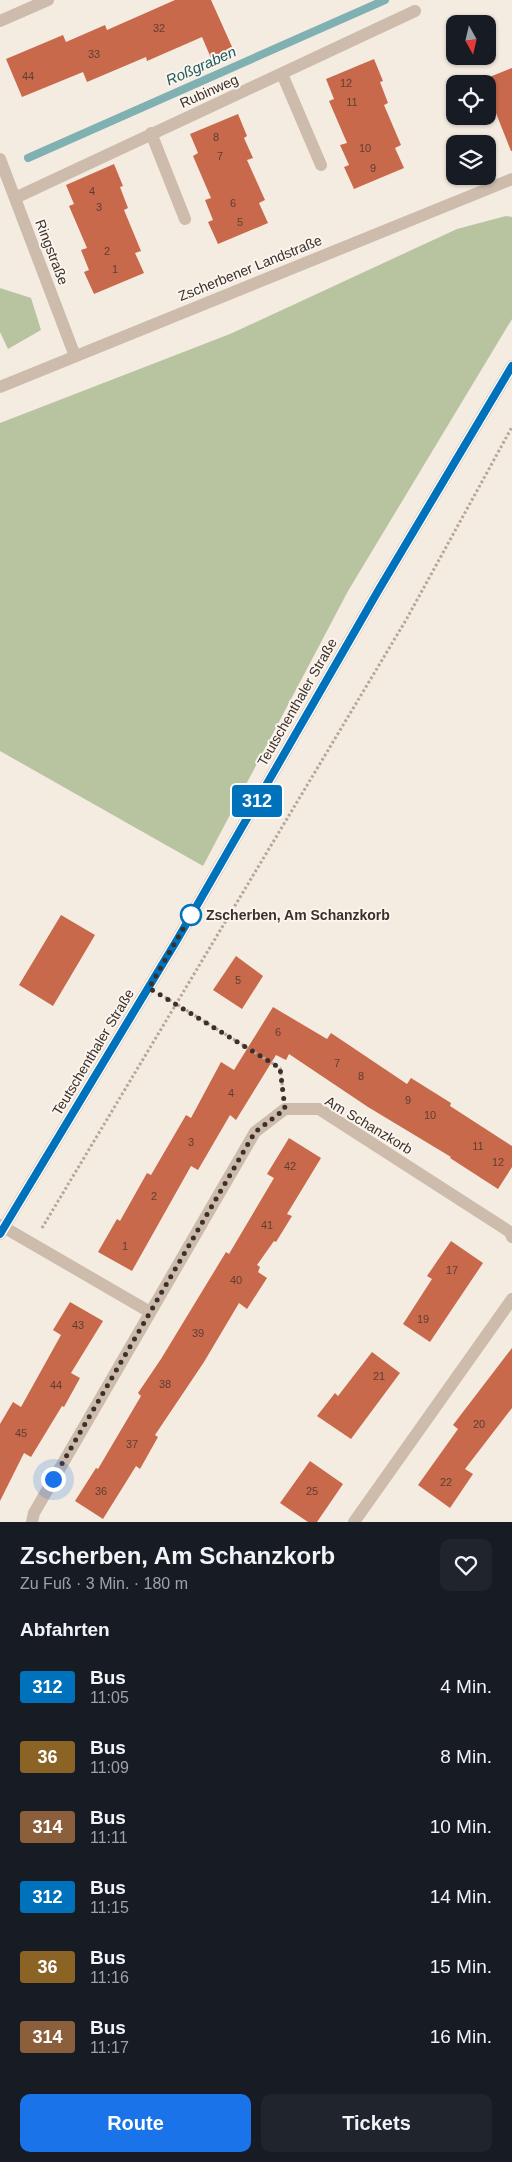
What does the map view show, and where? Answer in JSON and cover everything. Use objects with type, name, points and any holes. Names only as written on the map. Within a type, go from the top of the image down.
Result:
[{"type":"street","points":[[0,21],[48,0]]},
{"type":"street","name":"Rubinweg","points":[[15,198],[415,11]]},
{"type":"street","points":[[282,74],[321,164]]},
{"type":"street","points":[[151,133],[186,219]]},
{"type":"street","name":"Ringstraße","points":[[0,159],[75,356]]},
{"type":"street","name":"Zscherbener Landstraße","points":[[0,387],[512,179]]},
{"type":"street","name":"Teutschenthaler Straße","points":[[1,1229],[149,988],[378,591],[512,366]]},
{"type":"street","points":[[32,1522],[34,1513],[255,1132],[285,1109]]},
{"type":"street","name":"Am Schanzkorb","points":[[285,1109],[319,1109],[510,1232],[512,1237]]},
{"type":"street","points":[[1,1229],[32,1244],[150,1312]]},
{"type":"street","points":[[354,1522],[512,1299]]},
{"type":"path","points":[[32,1244],[406,620],[512,427]]},
{"type":"path","points":[[149,988],[280,1068],[285,1109]]},
{"type":"green space","points":[[506,216],[512,217],[512,319],[348,591],[203,866],[0,751],[0,423],[230,334],[457,229]]},
{"type":"green space","points":[[0,288],[31,298],[41,330],[8,349],[0,332]]},
{"type":"building","points":[[175,0],[211,0],[233,49],[211,58],[202,37],[147,61],[146,57],[87,82],[83,72],[22,97],[6,59],[63,35],[66,42],[105,25],[107,30]]},
{"type":"building","points":[[374,59],[383,81],[380,82],[388,103],[384,105],[401,145],[395,148],[404,168],[354,189],[344,167],[349,165],[340,145],[347,143],[329,101],[334,99],[326,79]]},
{"type":"building","points":[[512,68],[512,151],[496,113],[494,75]]},
{"type":"building","points":[[238,114],[247,136],[244,138],[253,158],[247,160],[265,200],[259,203],[268,223],[218,244],[208,222],[213,220],[205,200],[211,198],[193,156],[198,153],[190,134]]},
{"type":"building","points":[[114,164],[123,186],[120,187],[128,208],[124,210],[141,251],[135,253],[144,273],[94,294],[84,272],[89,270],[81,250],[87,248],[69,206],[74,204],[66,185]]},
{"type":"building","points":[[61,915],[95,935],[53,1006],[19,985]]},
{"type":"building","points":[[236,956],[263,976],[242,1009],[213,990]]},
{"type":"building","points":[[273,1007],[327,1039],[331,1033],[407,1084],[411,1078],[451,1103],[450,1106],[512,1146],[512,1167],[498,1189],[451,1157],[368,1107],[289,1054],[286,1060],[276,1055],[236,1120],[230,1115],[198,1170],[191,1166],[132,1271],[98,1252],[117,1219],[120,1221],[147,1173],[151,1175],[186,1115],[191,1118],[221,1062],[234,1070]]},
{"type":"building","points":[[289,1138],[321,1158],[287,1214],[292,1216],[276,1242],[274,1241],[257,1265],[260,1267],[258,1272],[267,1278],[247,1309],[239,1303],[204,1362],[155,1435],[158,1437],[140,1469],[136,1466],[103,1519],[75,1501],[96,1468],[98,1469],[141,1396],[138,1393],[161,1359],[226,1252],[229,1254],[274,1178],[267,1174]]},
{"type":"building","points":[[451,1241],[483,1263],[430,1342],[403,1324],[432,1279],[427,1276]]},
{"type":"building","points":[[70,1302],[103,1321],[71,1373],[80,1378],[64,1407],[62,1406],[31,1457],[24,1453],[0,1501],[0,1424],[13,1402],[21,1407],[61,1335],[53,1330]]},
{"type":"building","points":[[512,1348],[512,1408],[465,1469],[473,1474],[450,1508],[418,1485],[458,1429],[453,1425]]},
{"type":"building","points":[[372,1352],[400,1373],[351,1439],[317,1416],[335,1393],[338,1396]]},
{"type":"building","points":[[310,1461],[343,1484],[317,1522],[308,1522],[280,1503]]},
{"type":"waterway","name":"Roßgraben","points":[[28,158],[385,0]]},
{"type":"bus line","name":"312","points":[[0,1234],[131,1018],[378,591],[512,366]]},
{"type":"place","name":"Zscherben, Am Schanzkorb","points":[[191,915]]},
{"type":"route","points":[[53,1479],[255,1132],[285,1109],[280,1068],[149,988],[191,915]]}]
